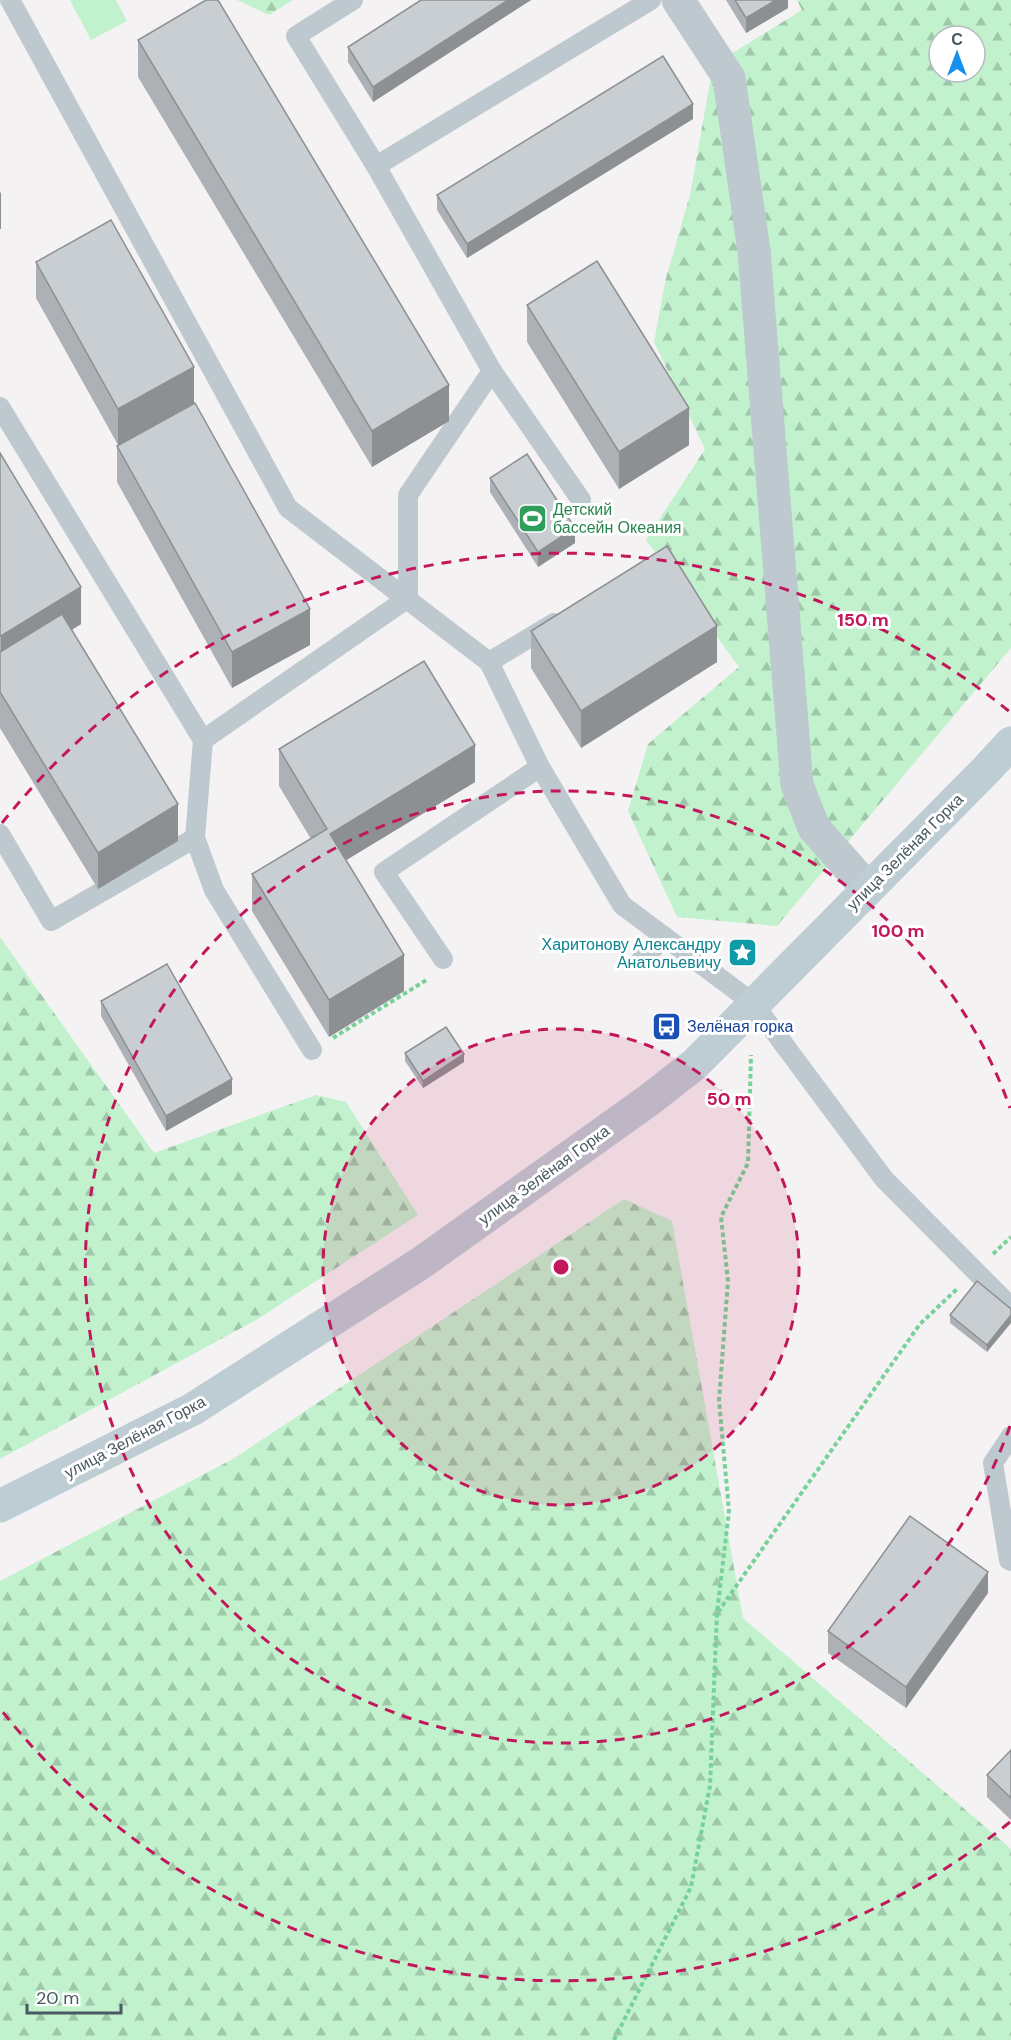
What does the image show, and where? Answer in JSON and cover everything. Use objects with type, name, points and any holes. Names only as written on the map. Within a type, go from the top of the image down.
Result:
[{"type":"street","points":[[678,0],[729,78],[753,251],[797,785],[814,828],[868,889]]},
{"type":"street","name":"улица Зелёная Горка","points":[[0,1506],[194,1408],[422,1263],[649,1100],[695,1064],[1011,743]]},
{"type":"lane","points":[[10,0],[288,508],[489,662],[540,767],[622,905],[753,1004],[884,1179],[1011,1307]]},
{"type":"lane","points":[[353,0],[296,36],[376,166],[492,371],[581,500]]},
{"type":"lane","points":[[376,166],[651,0]]},
{"type":"lane","points":[[408,598],[408,495],[492,371]]},
{"type":"lane","points":[[0,407],[203,740],[195,838],[214,890],[312,1050]]},
{"type":"lane","points":[[203,740],[408,598]]},
{"type":"lane","points":[[489,662],[575,611]]},
{"type":"lane","points":[[443,960],[384,872],[540,767]]},
{"type":"lane","points":[[0,834],[51,921],[195,838]]},
{"type":"lane","points":[[641,960],[665,937]]},
{"type":"lane","points":[[1011,1436],[993,1463],[1011,1561]]},
{"type":"path","points":[[312,1050],[426,982],[443,960]]},
{"type":"path","points":[[614,2040],[691,1887],[710,1786],[717,1613],[729,1511],[719,1400],[728,1281],[722,1217],[748,1163],[753,1004]]},
{"type":"path","points":[[717,1613],[920,1324],[1011,1238]]},
{"type":"green space","points":[[70,0],[116,0],[127,21],[91,40]]},
{"type":"green space","points":[[237,0],[293,0],[269,15]]},
{"type":"green space","points":[[797,0],[1011,0],[1011,648],[777,926],[677,917],[628,811],[648,744],[739,667],[646,540],[705,449],[654,342],[666,278],[690,195],[713,65],[802,10]]},
{"type":"green space","points":[[0,937],[154,1153],[316,1095],[346,1102],[418,1215],[256,1320],[0,1459]]},
{"type":"green space","points":[[624,1199],[672,1221],[743,1618],[1011,1849],[1011,2040],[0,2040],[0,1581],[233,1459]]},
{"type":"building","points":[[206,0],[218,0],[449,385],[372,431],[138,40]]},
{"type":"building","points":[[421,0],[508,0],[373,87],[348,47]]},
{"type":"building","points":[[735,0],[776,0],[746,18]]},
{"type":"building","points":[[663,56],[693,104],[467,244],[437,195]]},
{"type":"building","points":[[111,220],[194,367],[118,409],[36,262]]},
{"type":"building","points":[[597,261],[689,408],[619,452],[527,305]]},
{"type":"building","points":[[195,403],[310,609],[232,652],[117,446]]},
{"type":"building","points":[[0,453],[81,587],[1,636],[0,634]]},
{"type":"building","name":"Детский бассейн Океания","points":[[527,454],[575,528],[538,552],[490,478]]},
{"type":"building","points":[[667,546],[717,626],[581,711],[531,631]]},
{"type":"building","points":[[62,614],[178,804],[98,853],[0,692],[0,652]]},
{"type":"building","points":[[424,661],[475,745],[330,834],[404,955],[329,1000],[252,874],[327,829],[279,749]]},
{"type":"building","points":[[167,964],[232,1079],[166,1116],[101,1001]]},
{"type":"building","points":[[446,1027],[464,1054],[423,1081],[405,1053]]},
{"type":"building","points":[[977,1281],[1011,1309],[1011,1315],[987,1345],[950,1315]]},
{"type":"building","points":[[910,1516],[988,1572],[906,1687],[828,1631]]},
{"type":"building","points":[[1011,1750],[1011,1798],[987,1775]]},
{"type":"place","name":"Детский бассейн Океания","points":[[532,518]]},
{"type":"place","name":"Харитонову Александру Анатольевичу","points":[[742,953]]},
{"type":"place","name":"Зелёная горка","points":[[666,1026]]}]
